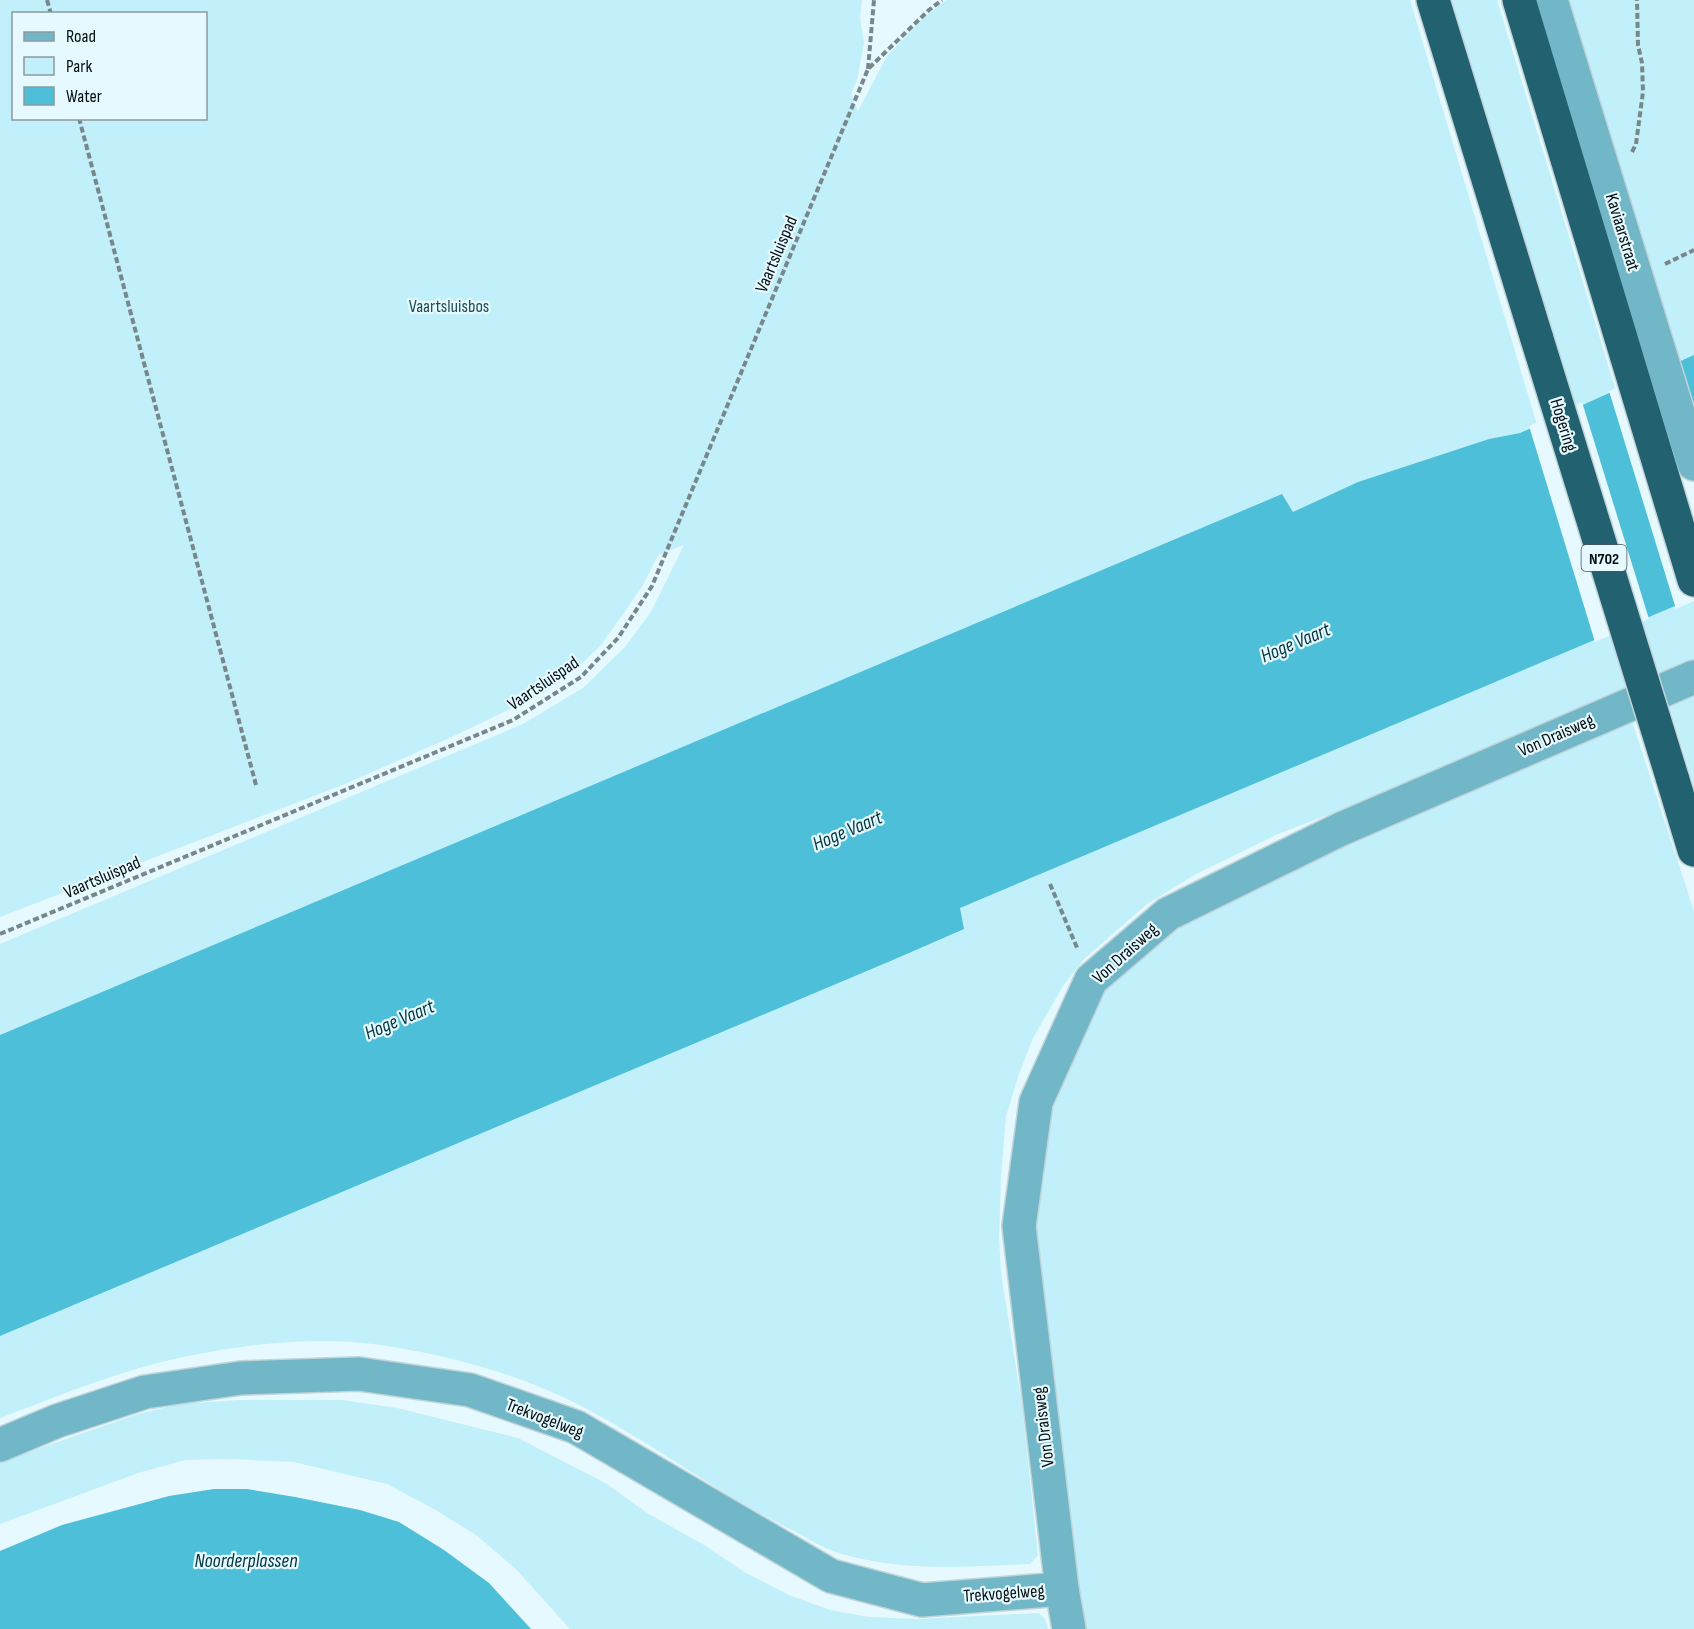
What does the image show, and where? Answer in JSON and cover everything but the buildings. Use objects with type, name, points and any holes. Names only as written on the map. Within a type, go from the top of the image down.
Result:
[{"type":"highway","name":"Hogering","points":[[1433,0],[1694,850]]},
{"type":"highway","points":[[1519,0],[1694,580]]},
{"type":"street","name":"Kaviaarstraat","points":[[1551,0],[1694,464]]},
{"type":"street","name":"Von Draisweg","points":[[1069,1629],[1062,1589],[1019,1226],[1036,1102],[1091,980],[1168,914],[1341,829],[1694,677]]},
{"type":"street","name":"Trekvogelweg","points":[[0,1445],[57,1421],[145,1392],[241,1378],[359,1374],[470,1390],[576,1427],[831,1576],[922,1600],[1062,1589]]},
{"type":"path","name":"Vaartsluispad","points":[[0,934],[513,720],[581,677],[618,639],[652,586],[868,69],[874,0]]},
{"type":"path","name":"Vaartsluispad","points":[[868,69],[942,0]]},
{"type":"path","points":[[1636,144],[1643,92],[1642,63],[1638,45],[1637,0]]},
{"type":"path","points":[[80,120],[256,785]]},
{"type":"path","points":[[1675,260],[1694,250]]},
{"type":"path","points":[[1050,884],[1091,980]]},
{"type":"green space","name":"Vaartsluisbos","points":[[0,0],[862,0],[860,18],[864,43],[857,80],[851,94],[858,111],[887,56],[923,18],[946,0],[1410,0],[1537,425],[1520,433],[1489,439],[1358,482],[1292,513],[1282,494],[0,1035],[0,944],[523,724],[583,688],[625,647],[651,612],[684,545],[658,555],[642,587],[601,645],[574,671],[545,692],[456,735],[345,784],[0,917]]},
{"type":"green space","points":[[1451,0],[1497,0],[1616,391],[1576,408],[1459,30]]},
{"type":"green space","points":[[1564,0],[1694,0],[1694,355],[1676,365]]},
{"type":"green space","points":[[1694,598],[1694,665],[1533,736],[1278,834],[1196,874],[1147,904],[1084,959],[1063,986],[1033,1038],[1019,1074],[1006,1116],[1001,1177],[999,1238],[1001,1273],[1022,1405],[1038,1555],[1030,1564],[910,1566],[839,1553],[764,1515],[613,1423],[536,1385],[456,1360],[373,1344],[332,1341],[288,1342],[224,1349],[178,1358],[100,1381],[0,1418],[0,1336],[893,960],[963,929],[959,908]]},
{"type":"green space","points":[[1694,688],[1694,785],[1667,699]]},
{"type":"green space","points":[[1630,715],[1694,911],[1694,1629],[1078,1629],[1024,1177],[1088,1006],[1141,945],[1189,912]]},
{"type":"green space","points":[[239,1400],[342,1400],[397,1408],[518,1438],[607,1484],[647,1513],[704,1545],[746,1573],[789,1595],[830,1610],[869,1617],[917,1619],[1039,1613],[1045,1619],[1048,1629],[570,1629],[516,1569],[476,1535],[434,1509],[387,1484],[294,1462],[230,1459],[185,1460],[138,1473],[0,1524],[0,1462],[138,1414],[180,1404]]},
{"type":"water","name":"Hoge Vaart","points":[[1694,355],[1694,598],[960,908],[964,929],[893,960],[0,1336],[0,1035],[1282,494],[1293,512],[1358,482],[1489,439],[1520,433]]},
{"type":"water","name":"Noorderplassen","points":[[214,1489],[247,1489],[295,1497],[360,1510],[399,1522],[444,1550],[489,1583],[531,1629],[0,1629],[0,1551],[62,1525],[169,1496]]},
{"type":"pier","points":[[1673,363],[1694,430],[1694,601],[1676,609],[1609,391]]},
{"type":"pier","points":[[1582,402],[1649,619],[1595,642],[1529,426]]}]
